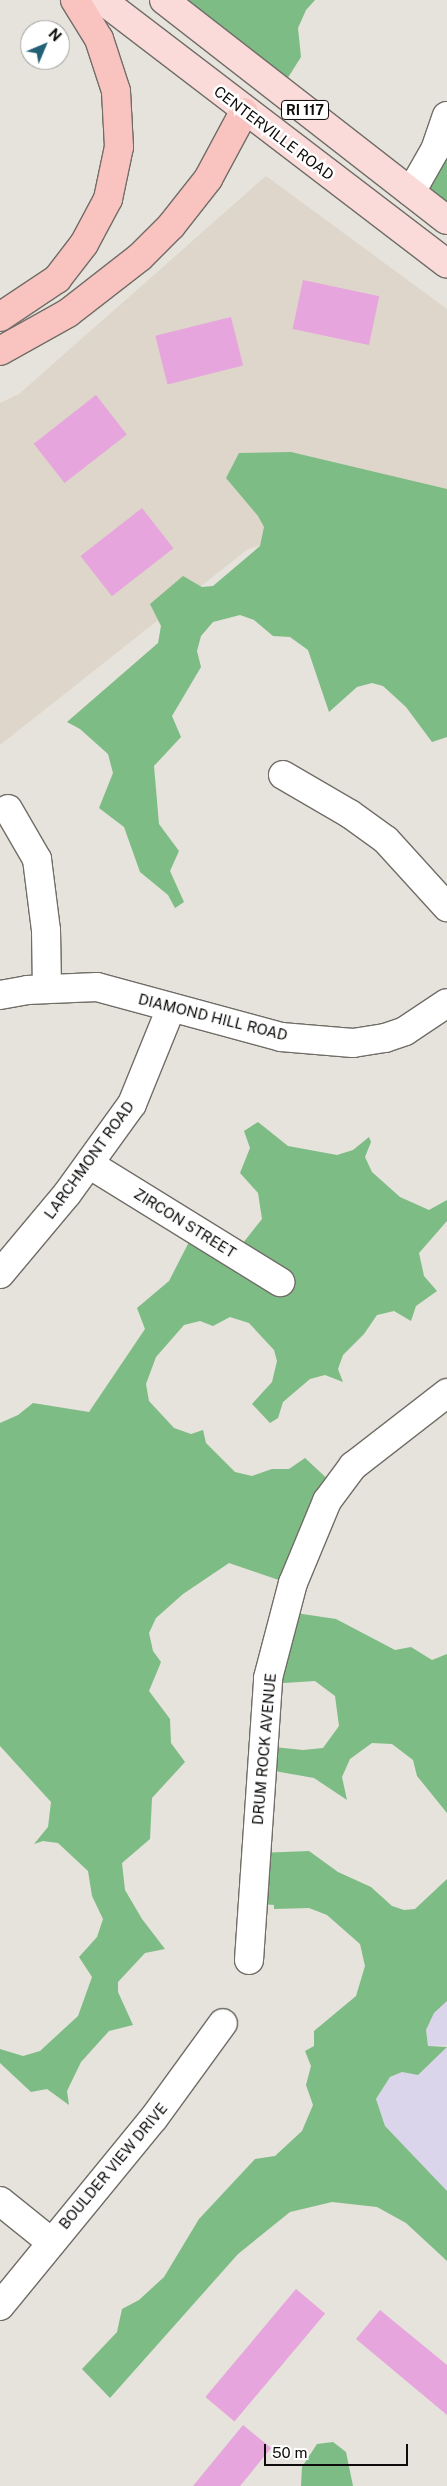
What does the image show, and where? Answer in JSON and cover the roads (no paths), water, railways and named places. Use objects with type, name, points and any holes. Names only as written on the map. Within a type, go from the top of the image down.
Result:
[{"type":"highway","points":[[0,317],[57,279],[84,244],[108,199],[119,147],[116,91],[99,39],[75,0]]},
{"type":"highway","points":[[0,351],[68,313],[140,257],[172,226],[202,186],[244,112]]},
{"type":"main road","name":"CENTERVILLE ROAD","points":[[102,0],[244,112],[447,264]]},
{"type":"main road","name":"RI 117","points":[[164,0],[447,220]]},
{"type":"main road","points":[[244,112],[251,69]]},
{"type":"street","points":[[411,192],[435,150],[447,116]]},
{"type":"street","points":[[283,775],[350,814],[386,840],[447,906]]},
{"type":"street","points":[[8,809],[37,859],[46,930],[47,988]]},
{"type":"street","name":"DIAMOND HILL ROAD","points":[[0,994],[47,988],[97,987],[281,1037],[353,1043],[386,1038],[405,1031],[447,1003]]},
{"type":"street","name":"LARCHMONT ROAD","points":[[0,1274],[89,1164],[132,1104],[172,1008]]},
{"type":"street","name":"ZIRCON STREET","points":[[89,1164],[280,1282]]},
{"type":"street","name":"DRUM ROCK AVENUE","points":[[249,1960],[268,1678],[293,1583],[327,1501],[353,1466],[447,1393]]},
{"type":"street","name":"BOULDER VIEW DRIVE","points":[[0,2306],[154,2118],[223,2023]]},
{"type":"street","points":[[0,2201],[51,2242]]}]
